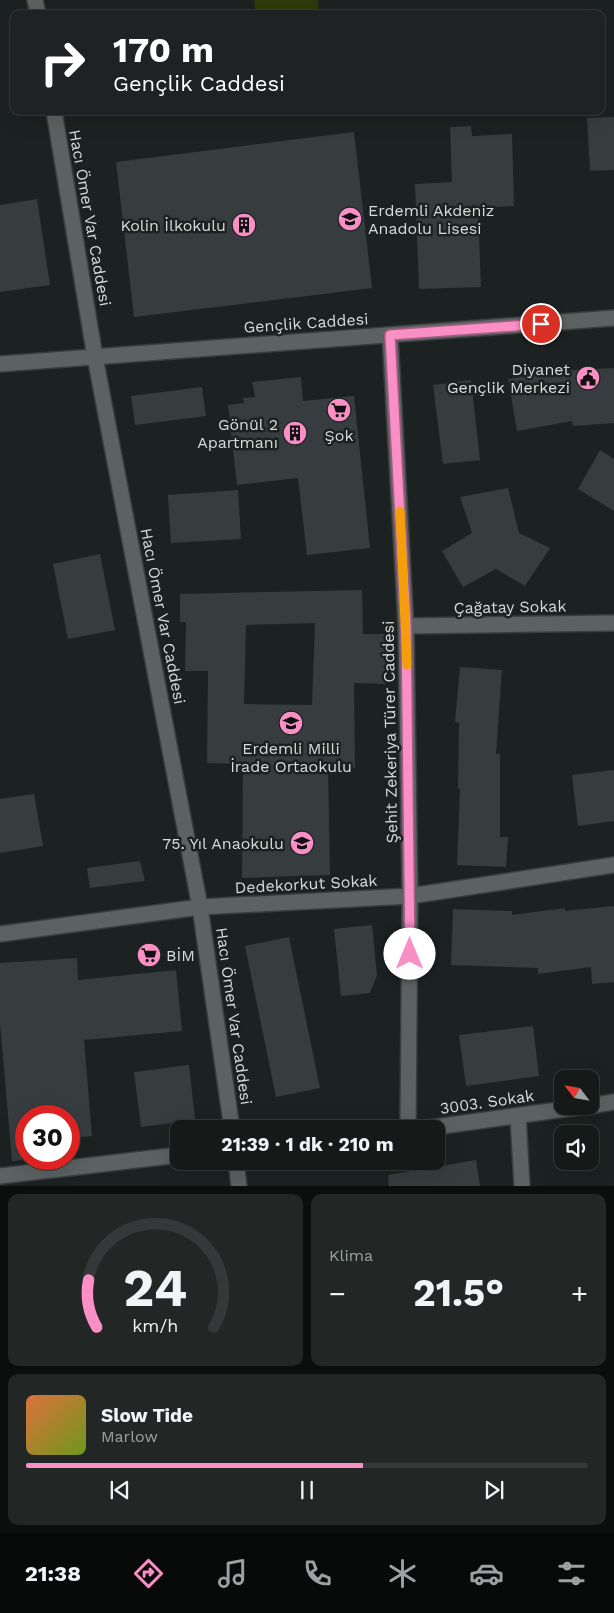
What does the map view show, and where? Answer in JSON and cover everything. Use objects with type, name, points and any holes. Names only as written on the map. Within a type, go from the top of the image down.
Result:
[{"type":"street","name":"Hacı Ömer Var Caddesi","points":[[55,115],[95,356],[200,907],[231,1120]]},
{"type":"street","name":"Gençlik Caddesi","points":[[0,364],[614,318]]},
{"type":"street","name":"Şehit Zekeriya Türer Caddesi","points":[[390,335],[406,626],[410,896],[408,1120]]},
{"type":"street","name":"Çağatay Sokak","points":[[406,626],[614,623]]},
{"type":"street","name":"Dedekorkut Sokak","points":[[0,934],[200,907],[410,896],[614,865]]},
{"type":"street","name":"3003. Sokak","points":[[599,1104],[614,1102]]},
{"type":"street","name":"3003. Sokak","points":[[445,1126],[554,1111]]},
{"type":"street","points":[[518,1116],[522,1186]]},
{"type":"street","points":[[0,1176],[170,1156]]},
{"type":"street","points":[[237,1170],[239,1186]]},
{"type":"green space","points":[[254,0],[318,0],[319,10],[255,10]]},
{"type":"building","points":[[614,117],[614,170],[590,171],[587,118]]},
{"type":"building","points":[[471,126],[472,136],[512,134],[514,206],[478,208],[481,287],[419,289],[415,184],[452,182],[450,127]]},
{"type":"building","name":"Kolin İlkokulu","points":[[354,132],[372,288],[134,317],[116,162]]},
{"type":"building","points":[[37,199],[50,285],[0,292],[0,205]]},
{"type":"building","points":[[614,368],[614,423],[573,426],[572,421],[517,431],[508,379],[552,371]]},
{"type":"building","name":"Gönül 2 Apartmanı","points":[[301,377],[303,401],[354,396],[370,548],[307,555],[298,478],[237,485],[228,405],[244,403],[243,398],[255,397],[252,382]]},
{"type":"building","points":[[471,380],[480,460],[443,464],[433,385]]},
{"type":"building","points":[[202,387],[206,416],[135,425],[131,396]]},
{"type":"building","points":[[600,450],[614,459],[614,511],[578,489]]},
{"type":"building","points":[[508,488],[519,533],[550,548],[525,586],[496,569],[463,587],[442,551],[472,533],[460,497]]},
{"type":"building","points":[[238,490],[241,539],[171,543],[168,495]]},
{"type":"building","points":[[100,554],[115,630],[68,639],[53,564]]},
{"type":"building","points":[[362,590],[363,634],[387,634],[386,684],[354,683],[355,768],[328,767],[330,875],[242,878],[243,764],[207,763],[208,671],[185,671],[186,622],[180,622],[180,594]],"holes":[[[315,623],[312,705],[244,704],[246,625]]]},
{"type":"building","points":[[460,667],[502,670],[496,754],[500,754],[500,837],[508,837],[506,867],[457,865],[460,789],[458,789],[459,723],[455,722]]},
{"type":"building","points":[[614,770],[614,821],[578,826],[572,775]]},
{"type":"building","points":[[34,794],[43,846],[0,853],[0,799]]},
{"type":"building","points":[[140,861],[145,881],[90,888],[87,868]]},
{"type":"building","points":[[614,906],[614,982],[592,984],[591,967],[538,974],[538,968],[451,965],[453,909],[512,911],[512,915],[565,908],[565,911]]},
{"type":"building","points":[[372,925],[377,975],[370,993],[341,996],[334,929]]},
{"type":"building","points":[[289,937],[320,1088],[276,1097],[245,946]]},
{"type":"building","points":[[77,958],[78,980],[176,970],[182,1031],[84,1040],[92,1136],[80,1137],[80,1105],[15,1105],[15,1161],[12,1161],[0,1023],[0,963]]},
{"type":"building","points":[[533,1026],[539,1076],[466,1086],[459,1035]]},
{"type":"building","points":[[189,1065],[195,1120],[170,1120],[170,1123],[141,1127],[134,1072]]},
{"type":"building","points":[[476,1160],[480,1186],[389,1186],[388,1175],[417,1170],[445,1170],[445,1165]]},
{"type":"slow traffic","points":[[400,511],[407,665]]},
{"type":"place","name":"Erdemli Akdeniz Anadolu Lisesi","points":[[350,219]]},
{"type":"place","name":"Kolin İlkokulu","points":[[244,225]]},
{"type":"place","name":"Diyanet Gençlik Merkezi","points":[[588,378]]},
{"type":"place","name":"Şok","points":[[339,410]]},
{"type":"place","name":"Gönül 2 Apartmanı","points":[[295,433]]},
{"type":"place","name":"Erdemli Milli İrade Ortaokulu","points":[[291,723]]},
{"type":"place","name":"75. Yıl Anaokulu","points":[[302,843]]},
{"type":"place","name":"BİM","points":[[149,955]]},
{"type":"route","points":[[410,954],[406,626],[390,335],[541,324]]}]
